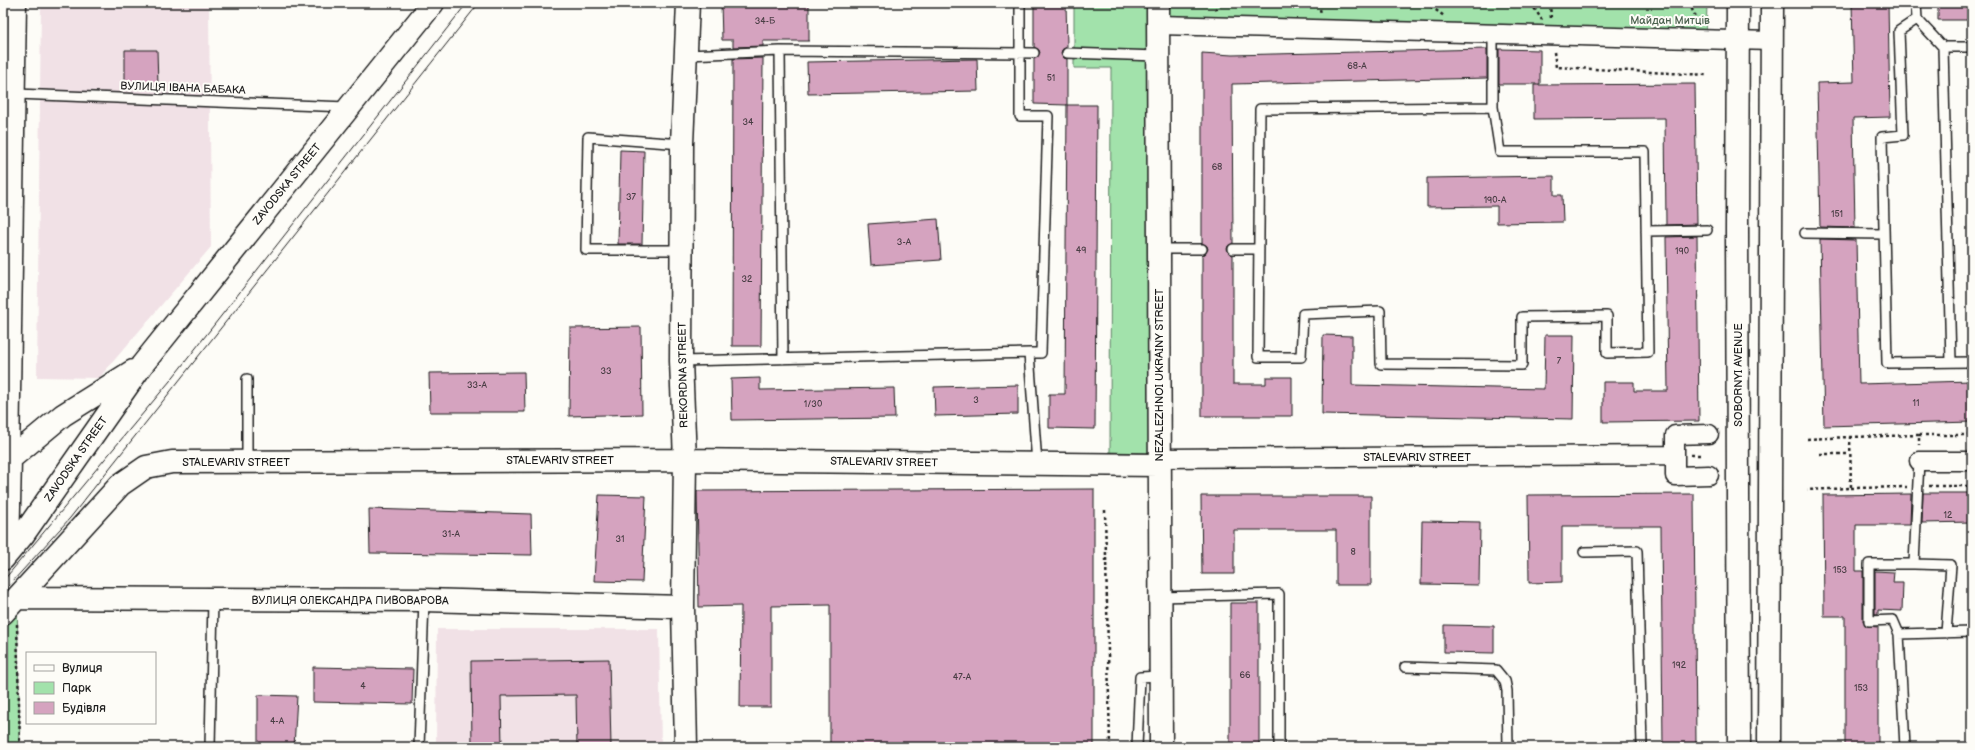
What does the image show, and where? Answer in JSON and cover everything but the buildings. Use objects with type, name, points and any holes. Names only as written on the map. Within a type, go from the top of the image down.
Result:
[{"type":"street","points":[[10,459],[17,3]]},
{"type":"street","name":"ZAVODSKA STREET","points":[[5,556],[23,535],[142,365],[433,3]]},
{"type":"street","name":"REKORDNA STREET","points":[[686,747],[683,607],[685,460],[681,361],[682,144],[687,55],[688,3]]},
{"type":"street","name":"NEZALEZHNOI UKRAINY STREET","points":[[1158,3],[1161,747]]},
{"type":"street","name":"SOBORNYI AVENUE","points":[[1738,3],[1737,241],[1739,747]]},
{"type":"street","points":[[1769,747],[1772,3]]},
{"type":"street","points":[[1158,25],[1772,41]]},
{"type":"street","name":"ZAVODSKA STREET","points":[[5,556],[10,459],[63,415],[142,365]]},
{"type":"street","points":[[1709,434],[1675,435],[1675,476],[1709,475]]},
{"type":"street","name":"STALEVARIV STREET","points":[[8,599],[120,485],[146,467],[172,462],[685,460],[1037,464],[1675,455]]},
{"type":"street","points":[[1919,461],[1972,461]]},
{"type":"street","name":"ВУЛИЦЯ ОЛЕКСАНДРА ПИВОВАРОВА","points":[[8,599],[424,600],[683,607]]},
{"type":"lane","points":[[681,361],[1041,353],[1048,116],[1020,116],[1020,3]]},
{"type":"lane","points":[[1916,3],[1917,19],[1943,47],[1951,362]]},
{"type":"lane","points":[[1917,19],[1899,31],[1903,136],[1882,137],[1887,363],[1972,362]]},
{"type":"lane","points":[[1493,107],[1260,109],[1258,357],[1301,357],[1303,314],[1380,311],[1381,364],[1522,365],[1522,317],[1606,316],[1607,353],[1648,352],[1645,152],[1500,152],[1493,107],[1494,34]]},
{"type":"lane","points":[[1943,47],[1972,47]]},
{"type":"lane","points":[[780,51],[783,359]]},
{"type":"lane","points":[[687,55],[780,51],[1034,53]]},
{"type":"lane","points":[[1066,53],[1158,56]]},
{"type":"lane","name":"ВУЛИЦЯ ІВАНА БАБАКА","points":[[16,94],[349,107]]},
{"type":"lane","points":[[682,144],[588,137],[586,250],[682,250]]},
{"type":"lane","points":[[1646,231],[1707,230]]},
{"type":"lane","points":[[1805,233],[1884,234]]},
{"type":"lane","points":[[1159,249],[1202,249]]},
{"type":"lane","points":[[1234,249],[1259,249]]},
{"type":"lane","points":[[1029,354],[1037,464]]},
{"type":"lane","points":[[246,379],[247,462]]},
{"type":"lane","points":[[1914,564],[1919,461]]},
{"type":"lane","points":[[1584,552],[1637,551],[1642,747]]},
{"type":"lane","points":[[1905,747],[1899,634],[1893,620],[1869,621],[1869,564],[1951,565],[1946,632]]},
{"type":"lane","points":[[1160,597],[1279,594],[1279,747]]},
{"type":"lane","points":[[210,747],[213,599]]},
{"type":"lane","points":[[419,747],[424,600]]},
{"type":"lane","points":[[1899,634],[1972,632]]},
{"type":"lane","points":[[1405,666],[1496,670],[1505,681],[1507,691],[1508,747]]},
{"type":"lane","points":[[1137,747],[1140,677],[1160,676]]},
{"type":"path","points":[[1532,3],[1551,35],[1556,67],[1706,75]]},
{"type":"path","points":[[1919,435],[1919,461]]},
{"type":"path","points":[[1807,439],[1919,435],[1972,435]]},
{"type":"path","points":[[1850,437],[1851,488]]},
{"type":"path","points":[[1820,454],[1850,454]]},
{"type":"path","points":[[1807,490],[1918,486],[1972,486]]},
{"type":"path","points":[[1105,510],[1110,747]]},
{"type":"path","points":[[8,599],[20,747]]},
{"type":"shaded area","points":[[41,3],[209,3],[211,247],[99,378],[37,377]]},
{"type":"shaded area","points":[[437,629],[659,629],[661,747],[436,747]]},
{"type":"green space","points":[[1074,3],[1151,3],[1149,453],[1110,452],[1111,68],[1074,68]]},
{"type":"green space","name":"Майдан Митців","points":[[1158,3],[1707,3],[1706,39],[1158,25]]},
{"type":"green space","points":[[17,598],[20,747],[3,747],[3,613]]},
{"type":"tram line","points":[[3,581],[170,381],[467,3]]},
{"type":"tram line","points":[[3,592],[70,518],[479,3]]}]
